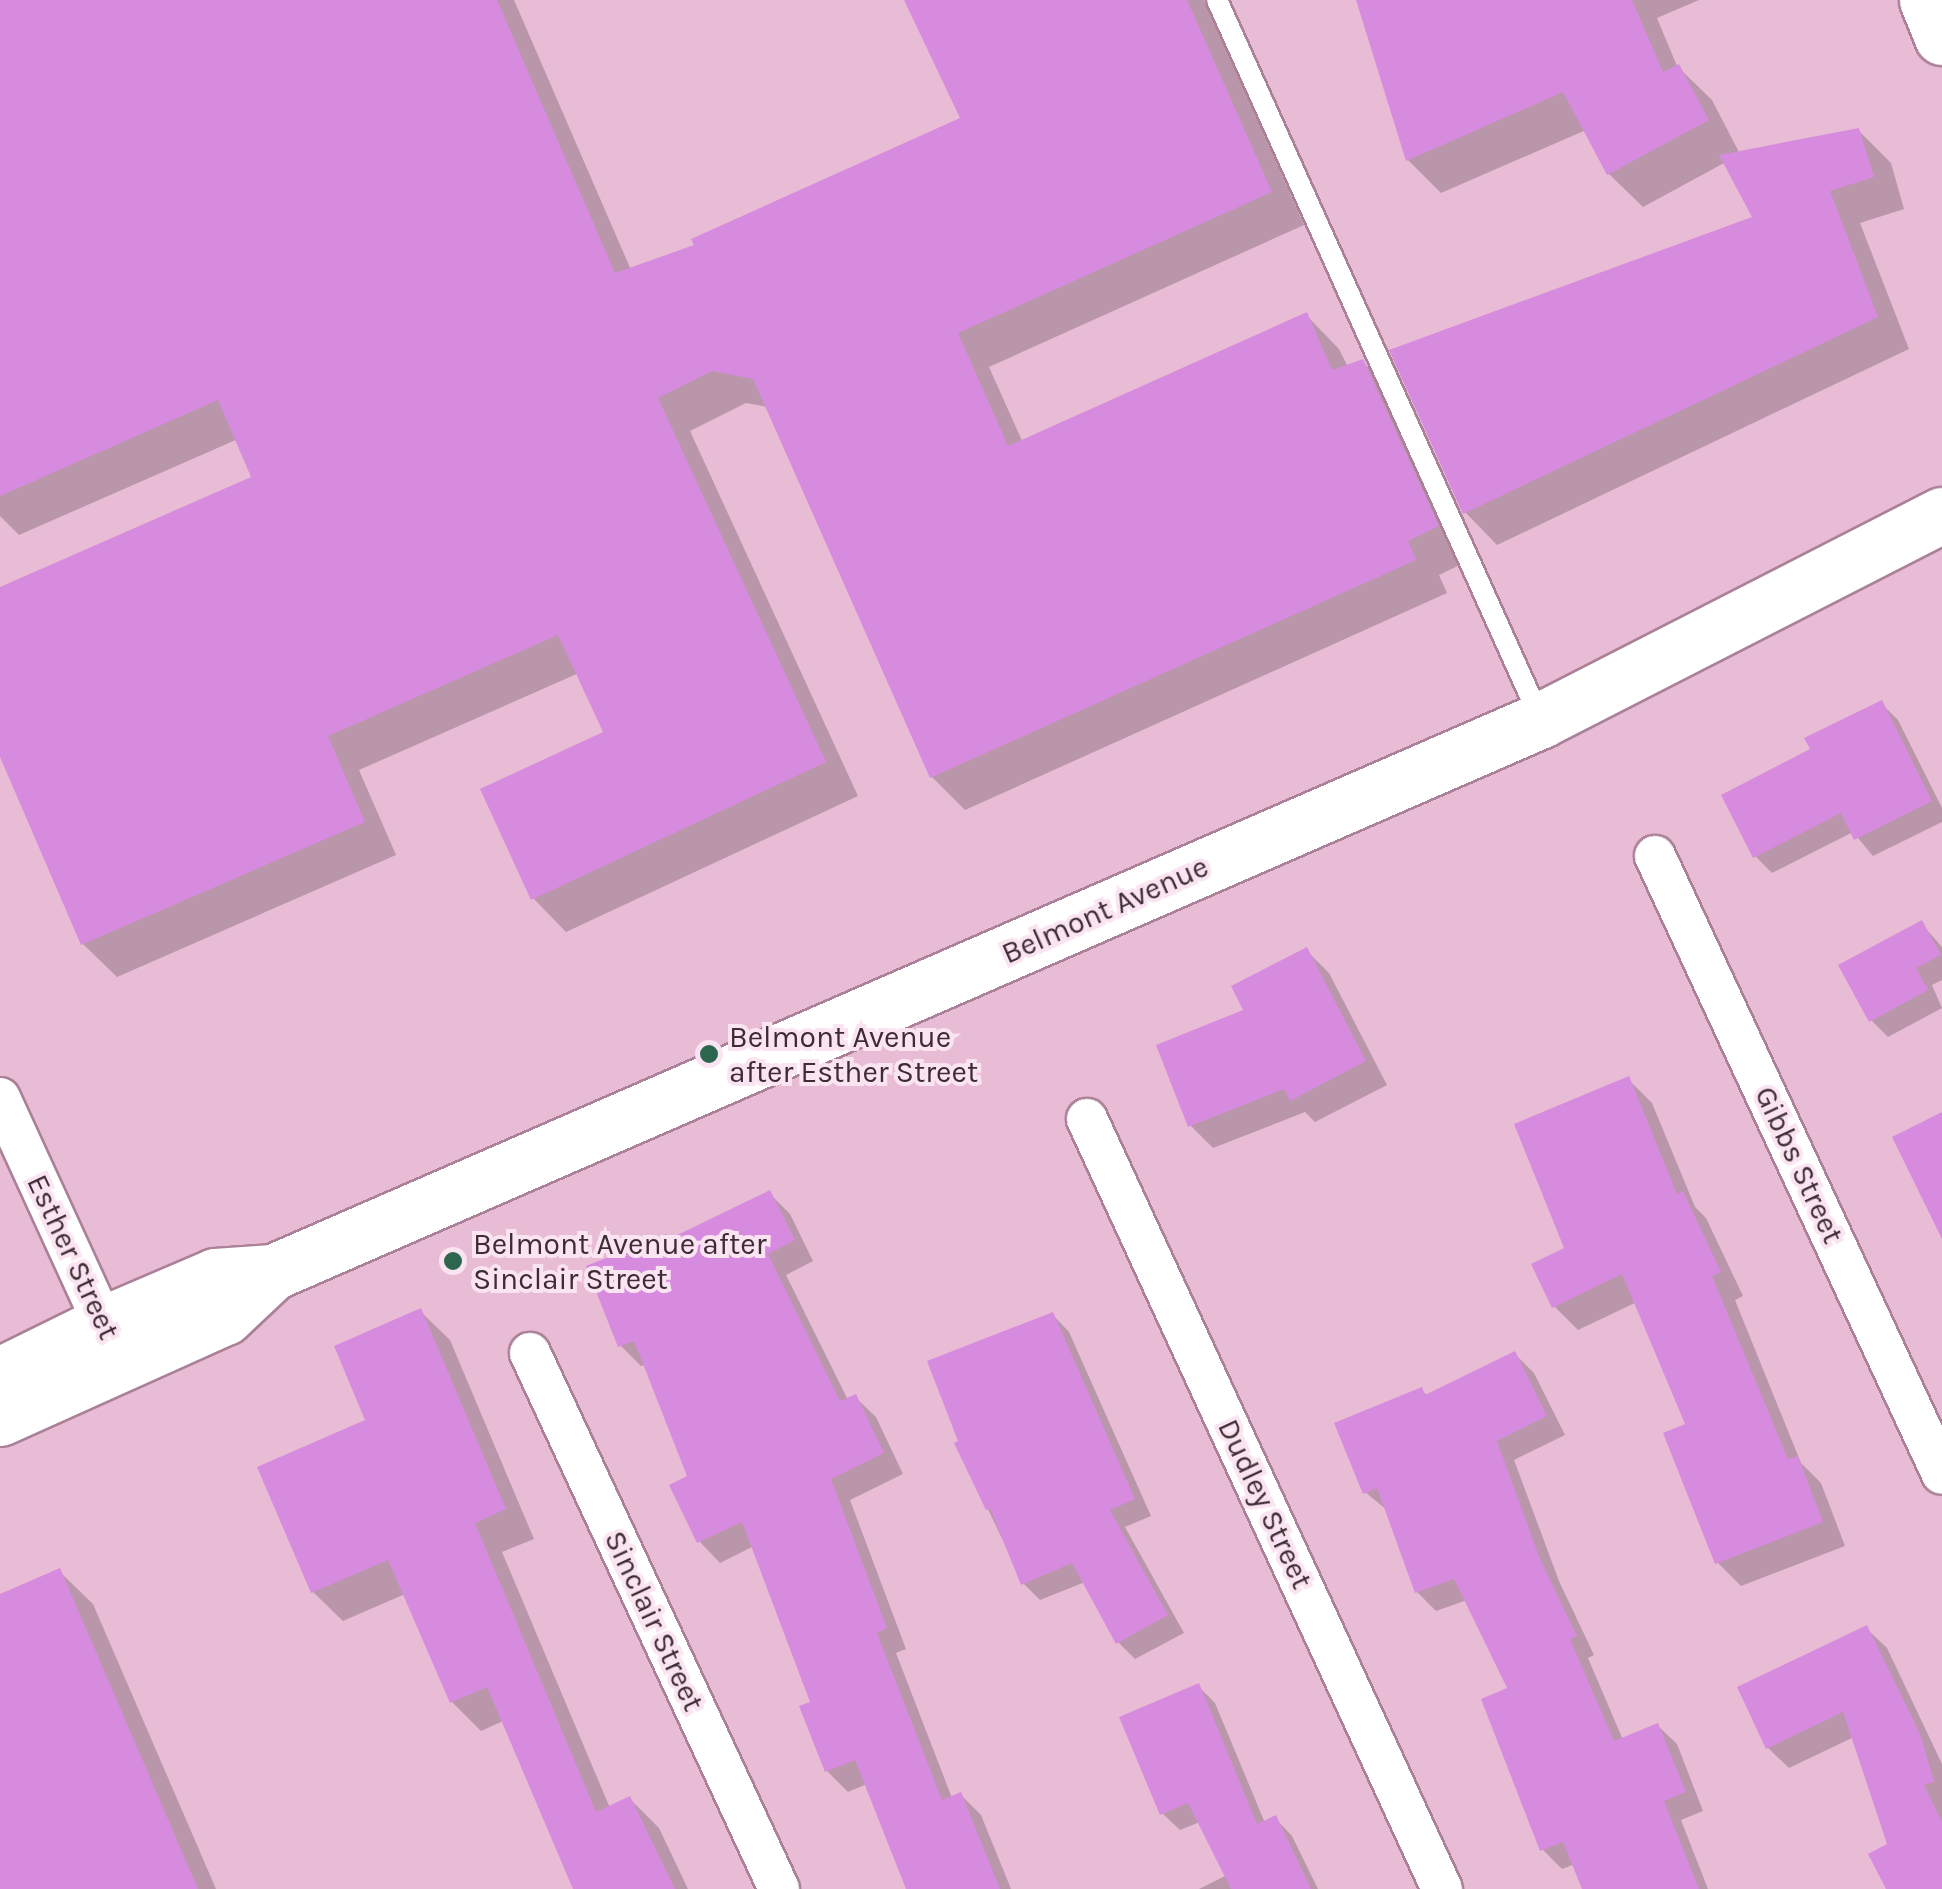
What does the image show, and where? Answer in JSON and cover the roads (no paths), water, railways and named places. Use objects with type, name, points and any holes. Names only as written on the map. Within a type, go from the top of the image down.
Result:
[{"type":"main road","points":[[1927,0],[1942,36]]},
{"type":"main road","name":"Belmont Avenue","points":[[0,1418],[215,1276],[273,1272],[1541,720],[1937,522]]},
{"type":"main road","name":"Belmont Avenue","points":[[0,1376],[112,1343]]},
{"type":"street","name":"Gibbs Street","points":[[1656,856],[1942,1474]]},
{"type":"street","name":"Esther Street","points":[[0,1098],[112,1343]]},
{"type":"street","name":"Dudley Street","points":[[1088,1119],[1442,1889]]},
{"type":"street","name":"Sinclair Street","points":[[530,1353],[779,1889]]},
{"type":"lane","points":[[1216,0],[1541,720]]},
{"type":"place","name":"Belmont Avenue after Esther Street","points":[[709,1054]]},
{"type":"place","name":"Belmont Avenue after Sinclair Street","points":[[453,1261]]}]
